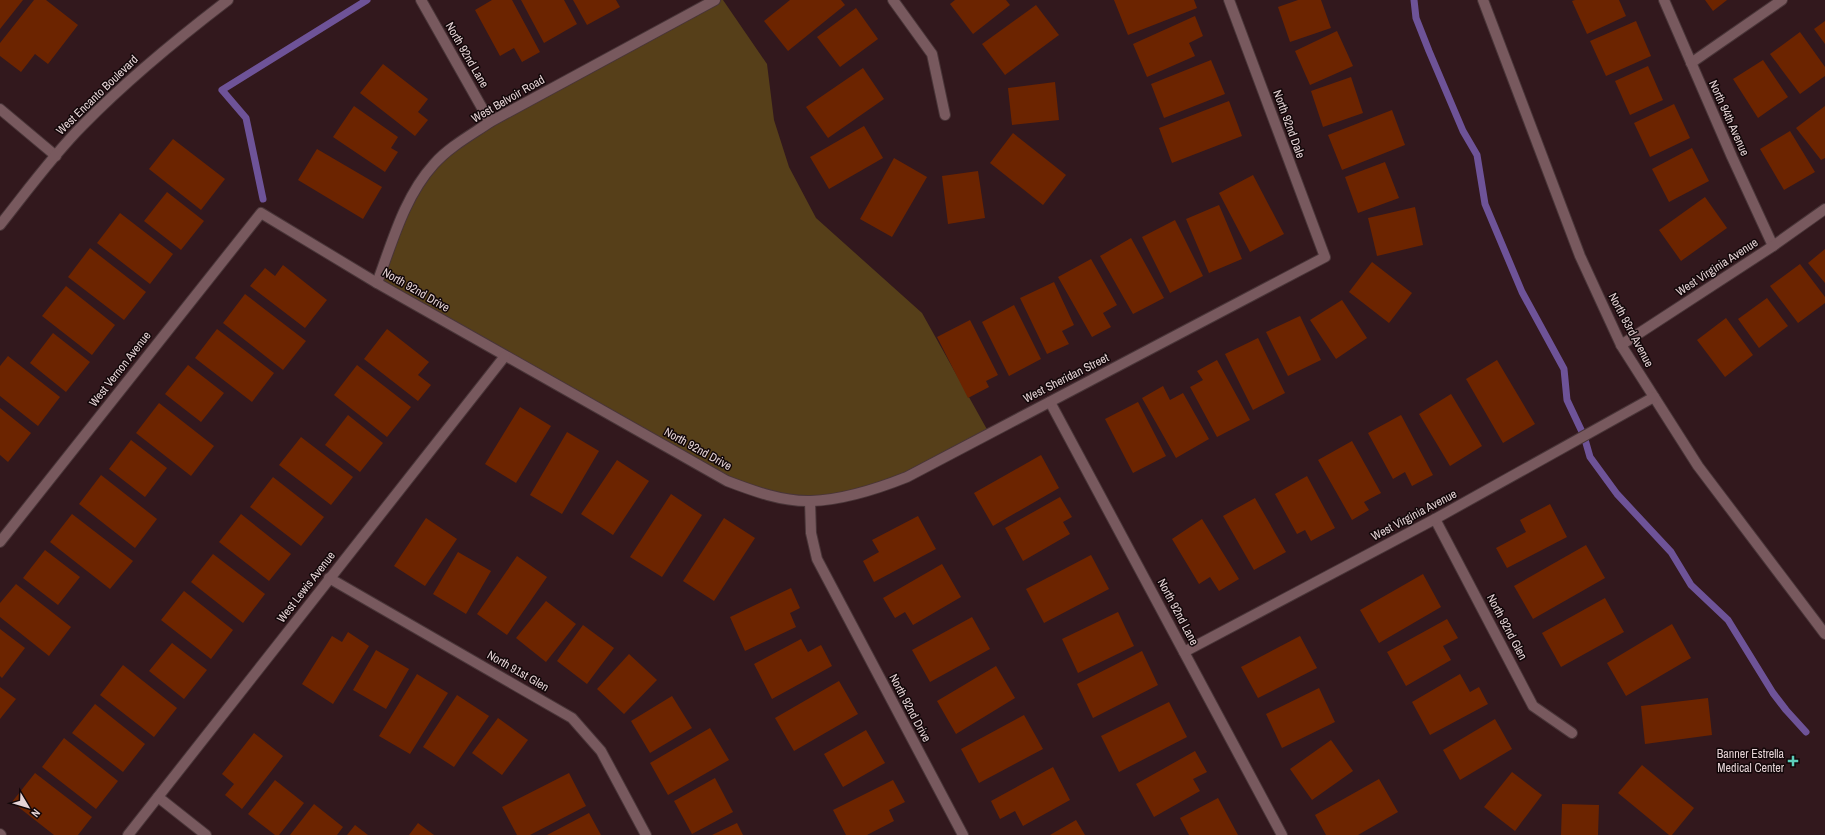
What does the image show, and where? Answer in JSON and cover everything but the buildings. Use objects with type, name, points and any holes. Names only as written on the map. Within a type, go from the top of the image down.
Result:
[{"type":"street","name":"West Encanto Boulevard","points":[[0,225],[82,125],[127,82],[173,42],[228,0]]},
{"type":"street","name":"North 92nd Lane","points":[[421,0],[490,122]]},
{"type":"street","name":"West Belvoir Road","points":[[377,283],[404,211],[418,186],[434,164],[458,144],[490,122],[715,0]]},
{"type":"street","points":[[893,0],[932,54],[945,116]]},
{"type":"street","name":"North 92nd Dale","points":[[1229,0],[1325,257]]},
{"type":"street","name":"North 93rd Avenue","points":[[1483,0],[1580,256],[1621,345],[1698,466],[1825,634]]},
{"type":"street","name":"North 94th Avenue","points":[[1664,0],[1773,246]]},
{"type":"street","points":[[1691,63],[1782,0]]},
{"type":"street","points":[[0,108],[56,156]]},
{"type":"street","name":"West Virginia Avenue","points":[[1621,345],[1773,246],[1825,209]]},
{"type":"street","name":"North 92nd Drive","points":[[261,213],[377,283],[727,481],[751,490],[781,497],[810,501],[811,533],[817,559],[963,835]]},
{"type":"street","name":"West Vernon Avenue","points":[[0,542],[261,213]]},
{"type":"street","name":"West Sheridan Street","points":[[810,501],[849,496],[883,487],[907,477],[1325,257]]},
{"type":"street","name":"West Lewis Avenue","points":[[128,835],[505,356]]},
{"type":"street","name":"West Virginia Avenue","points":[[1184,652],[1435,519],[1654,397]]},
{"type":"street","name":"North 92nd Lane","points":[[1050,402],[1282,835]]},
{"type":"street","name":"North 92nd Glen","points":[[1435,519],[1533,706],[1572,733]]},
{"type":"street","name":"North 91st Glen","points":[[329,578],[572,718],[600,751],[646,835]]},
{"type":"street","points":[[158,797],[206,835]]},
{"type":"shaded area","points":[[715,0],[723,0],[767,64],[774,120],[789,167],[816,218],[922,313],[989,433],[907,477],[810,501],[751,490],[377,283],[418,186],[458,144]]},
{"type":"waterway","points":[[263,199],[246,118],[222,90],[367,0]]},
{"type":"waterway","points":[[1414,0],[1416,18],[1429,51],[1463,131],[1477,155],[1485,204],[1522,292],[1564,369],[1567,400],[1584,436],[1590,457],[1617,494],[1671,552],[1691,585],[1728,620],[1773,693],[1806,732]]},
{"type":"place","name":"Banner Estrella Medical Center","points":[[1793,761]]}]
